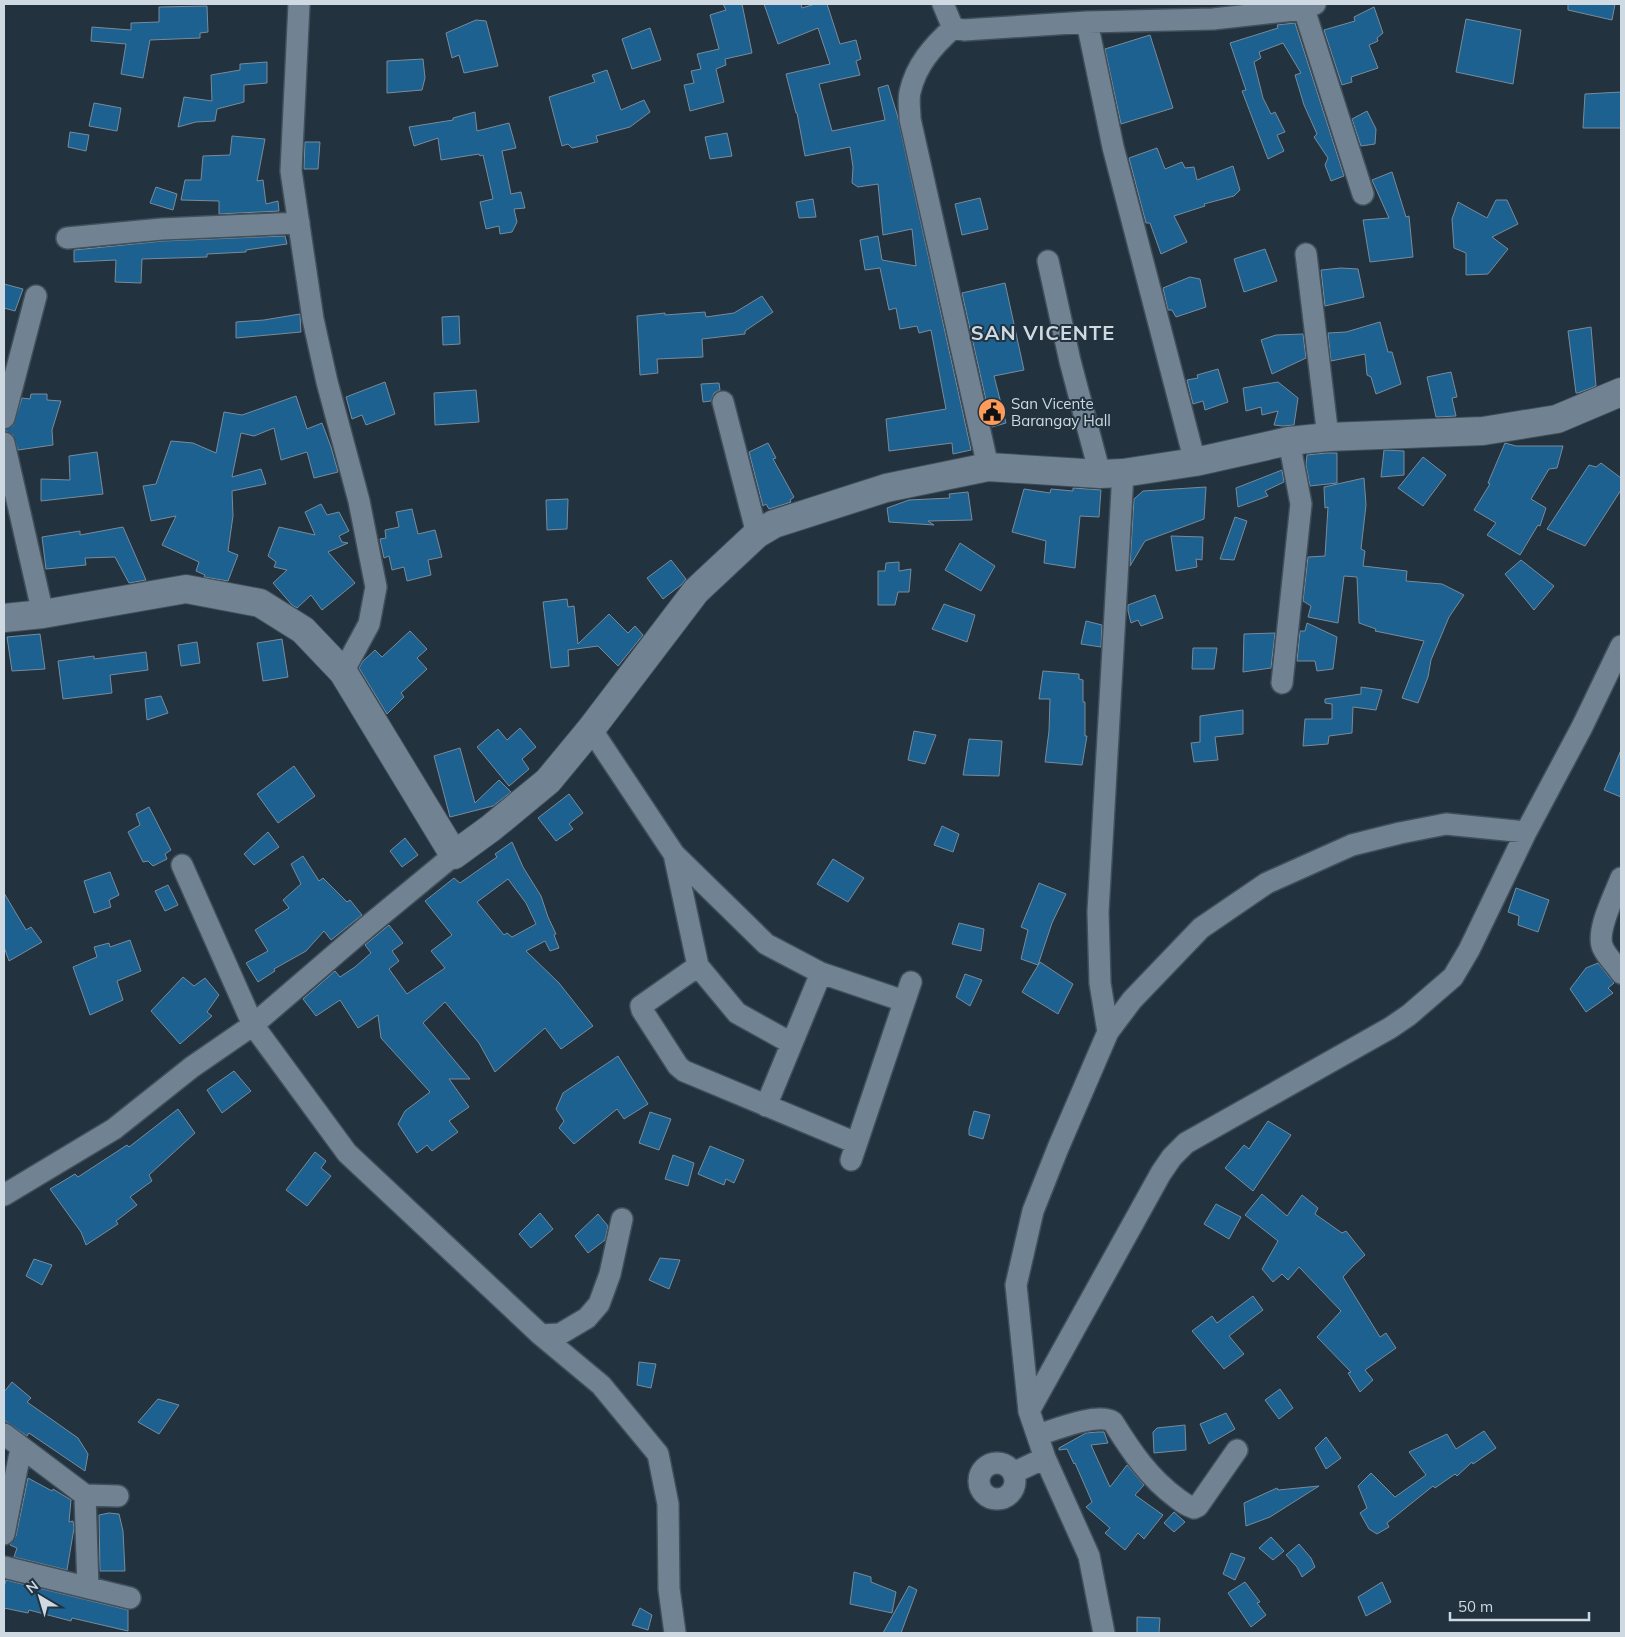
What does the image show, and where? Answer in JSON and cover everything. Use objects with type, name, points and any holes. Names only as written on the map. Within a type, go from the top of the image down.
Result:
[{"type":"street","points":[[300,4],[291,171],[313,319],[327,382],[359,500],[376,588],[369,624],[343,672]]},
{"type":"street","points":[[943,4],[953,28]]},
{"type":"street","points":[[953,28],[964,30],[1087,22],[1213,20],[1309,6],[1363,194]]},
{"type":"street","points":[[1087,22],[1113,147],[1195,462]]},
{"type":"street","points":[[953,28],[934,45],[919,67],[910,92],[910,119],[988,467]]},
{"type":"street","points":[[68,238],[162,229],[299,222]]},
{"type":"street","points":[[1306,254],[1328,437]]},
{"type":"street","points":[[1048,261],[1070,361],[1111,473],[1098,912],[1100,983],[1108,1032]]},
{"type":"street","points":[[4,418],[36,296]]},
{"type":"street","points":[[4,1195],[114,1129],[192,1067],[253,1026],[368,926],[548,781],[591,729],[696,591],[757,534],[774,524],[886,488],[988,467],[1111,473],[1195,462],[1289,441],[1328,437],[1483,431],[1557,419],[1621,392]]},
{"type":"street","points":[[723,402],[757,534]]},
{"type":"street","points":[[1282,682],[1302,504],[1289,441]]},
{"type":"street","points":[[4,443],[43,614]]},
{"type":"street","points":[[4,618],[43,614],[186,589],[260,603],[303,630],[343,672],[454,855]]},
{"type":"street","points":[[1029,1412],[1172,1156],[1186,1143],[1390,1028],[1409,1015],[1453,978],[1469,950],[1526,832],[1582,727],[1621,646]]},
{"type":"street","points":[[591,729],[674,854],[766,944],[821,972],[907,991],[854,1151],[766,1106],[684,1071],[678,1066],[641,1006],[698,966]]},
{"type":"street","points":[[1104,1633],[1089,1556],[1045,1458],[1029,1412],[1016,1285],[1033,1212],[1058,1148],[1108,1032],[1132,1000],[1201,928],[1267,883],[1352,845],[1400,833],[1446,824],[1526,832]]},
{"type":"street","points":[[674,854],[698,966],[737,1013],[791,1043]]},
{"type":"street","points":[[182,865],[253,1026],[347,1153],[541,1335],[601,1385],[658,1454],[668,1504],[669,1589],[675,1633]]},
{"type":"street","points":[[1621,878],[1603,927],[1601,938],[1603,948],[1621,973]]},
{"type":"street","points":[[766,1106],[821,972]]},
{"type":"street","points":[[541,1335],[560,1334],[587,1318],[599,1304],[610,1274],[622,1219]]},
{"type":"street","points":[[1038,1435],[1095,1419],[1108,1419],[1113,1422],[1137,1460],[1164,1488],[1189,1507],[1194,1508],[1198,1506],[1237,1450]]},
{"type":"street","points":[[4,1434],[85,1495],[118,1496]]},
{"type":"street","points":[[4,1534],[21,1448]]},
{"type":"street","points":[[1013,1473],[1045,1458]]},
{"type":"street","points":[[85,1495],[88,1588]]},
{"type":"street","points":[[4,1568],[130,1598]]},
{"type":"building","points":[[723,4],[742,4],[752,53],[725,59],[726,65],[716,69],[724,102],[690,111],[684,85],[694,83],[691,71],[701,69],[697,54],[719,49],[710,15],[726,10]]},
{"type":"building","points":[[764,4],[801,4],[802,8],[815,4],[827,4],[840,44],[856,40],[861,59],[856,61],[860,75],[819,84],[832,131],[885,120],[878,88],[888,85],[897,114],[971,450],[953,454],[952,443],[889,451],[886,419],[946,409],[931,330],[919,333],[917,326],[900,329],[896,308],[889,310],[880,268],[865,270],[860,240],[878,236],[882,260],[916,266],[912,229],[883,235],[878,184],[858,187],[852,183],[853,167],[850,147],[805,156],[797,113],[786,74],[830,64],[818,28],[778,44]]},
{"type":"building","points":[[1568,4],[1615,4],[1612,20],[1568,10]]},
{"type":"building","points":[[207,6],[208,32],[200,33],[200,38],[150,40],[143,78],[121,74],[126,44],[91,41],[92,27],[131,30],[131,23],[159,22],[159,7]]},
{"type":"building","points":[[1374,7],[1383,33],[1377,38],[1378,41],[1369,45],[1378,68],[1351,77],[1352,82],[1342,85],[1324,30],[1355,21],[1354,17]]},
{"type":"building","points":[[1466,19],[1521,30],[1513,84],[1456,72]]},
{"type":"building","points":[[476,20],[486,21],[498,66],[464,73],[459,55],[452,58],[446,33]]},
{"type":"building","points":[[1295,23],[1344,176],[1331,181],[1325,165],[1328,158],[1314,137],[1317,134],[1304,105],[1295,75],[1301,73],[1283,43],[1259,52],[1261,58],[1254,62],[1263,98],[1271,114],[1275,112],[1285,132],[1277,135],[1284,151],[1268,159],[1242,91],[1246,90],[1230,43],[1278,28],[1277,25]]},
{"type":"building","points":[[650,28],[661,60],[632,69],[622,39]]},
{"type":"building","points":[[1150,35],[1173,108],[1121,124],[1105,49]]},
{"type":"building","points":[[423,59],[425,78],[422,90],[387,93],[387,61]]},
{"type":"building","points":[[267,62],[267,83],[244,85],[244,102],[217,109],[215,121],[196,122],[178,127],[184,97],[212,101],[211,75],[240,70],[240,64]]},
{"type":"building","points":[[607,70],[621,110],[644,100],[650,112],[630,127],[596,136],[598,142],[572,148],[568,144],[562,146],[549,97],[595,82],[592,75]]},
{"type":"building","points":[[1621,92],[1621,128],[1583,128],[1585,94]]},
{"type":"building","points":[[94,103],[121,108],[117,131],[89,126]]},
{"type":"building","points":[[1367,111],[1376,129],[1375,144],[1361,146],[1352,119]]},
{"type":"building","points":[[475,112],[477,131],[509,123],[516,148],[502,151],[511,194],[521,192],[525,208],[514,209],[517,222],[512,232],[500,234],[499,226],[486,229],[480,202],[493,199],[483,155],[441,160],[438,138],[414,146],[409,127],[453,120],[453,118]]},
{"type":"building","points":[[70,132],[89,135],[86,151],[68,147]]},
{"type":"building","points":[[727,133],[732,156],[710,159],[705,137]]},
{"type":"building","points":[[232,136],[265,139],[257,181],[263,180],[266,204],[278,201],[279,211],[219,214],[219,201],[181,200],[185,180],[201,180],[203,156],[230,155]]},
{"type":"building","points":[[305,142],[320,142],[318,169],[304,169]]},
{"type":"building","points":[[1157,148],[1165,169],[1182,162],[1185,168],[1194,167],[1197,180],[1233,166],[1240,190],[1234,196],[1204,204],[1205,206],[1174,216],[1187,242],[1161,254],[1150,223],[1146,223],[1129,158]]},
{"type":"building","points":[[1392,172],[1406,217],[1409,216],[1413,257],[1370,262],[1363,220],[1389,218],[1372,180]]},
{"type":"building","points":[[156,187],[177,194],[173,210],[150,203]]},
{"type":"building","points":[[980,198],[988,229],[962,235],[955,204]]},
{"type":"building","points":[[813,199],[816,217],[799,218],[796,202]]},
{"type":"building","points":[[1496,200],[1507,200],[1518,224],[1492,237],[1508,249],[1488,274],[1466,275],[1466,253],[1454,248],[1452,219],[1458,202],[1487,218]]},
{"type":"building","points":[[285,236],[287,244],[246,250],[246,252],[207,254],[207,257],[142,259],[141,283],[115,282],[116,260],[74,262],[74,250],[163,241]]},
{"type":"building","points":[[1265,249],[1277,281],[1244,292],[1234,259]]},
{"type":"building","points":[[1358,269],[1364,297],[1325,306],[1321,270]]},
{"type":"building","points":[[1190,277],[1200,279],[1206,307],[1176,317],[1172,310],[1168,310],[1163,288]]},
{"type":"building","points":[[1005,283],[1024,370],[994,376],[1006,423],[992,427],[962,293]]},
{"type":"building","points":[[4,284],[23,289],[15,311],[4,308]]},
{"type":"building","points":[[762,296],[773,312],[745,331],[745,334],[702,339],[703,357],[657,359],[658,373],[640,375],[637,316],[705,312],[706,317],[734,313]]},
{"type":"building","points":[[300,314],[301,332],[236,338],[236,322]]},
{"type":"building","points":[[459,316],[460,344],[443,345],[442,317]]},
{"type":"building","points":[[1380,322],[1388,352],[1392,352],[1401,384],[1376,394],[1371,377],[1367,375],[1365,354],[1331,361],[1328,333],[1346,332]]},
{"type":"building","points":[[1591,327],[1596,386],[1576,393],[1568,331]]},
{"type":"building","points":[[1303,334],[1306,358],[1272,374],[1261,340],[1276,335]]},
{"type":"building","points":[[1218,369],[1228,402],[1205,410],[1203,401],[1193,404],[1187,380],[1198,378],[1197,375]]},
{"type":"building","points":[[1451,372],[1457,397],[1452,398],[1456,416],[1436,417],[1427,377]]},
{"type":"building","points":[[385,382],[395,414],[366,425],[362,415],[352,419],[346,397]]},
{"type":"building","points":[[1278,382],[1298,398],[1294,425],[1274,425],[1278,411],[1262,415],[1261,407],[1246,411],[1243,388]]},
{"type":"building","points":[[719,383],[720,390],[714,393],[711,401],[703,402],[701,384]]},
{"type":"building","points":[[476,390],[479,422],[435,425],[434,393]]},
{"type":"building","points":[[31,394],[47,394],[47,400],[61,401],[52,430],[53,445],[18,450],[13,435],[4,430],[13,426],[22,398],[30,399]]},
{"type":"building","points":[[296,396],[307,429],[322,423],[338,472],[314,478],[307,452],[281,460],[274,428],[254,436],[241,433],[232,477],[261,469],[266,484],[232,491],[233,516],[228,551],[238,555],[228,581],[204,577],[205,575],[196,571],[199,562],[162,545],[176,516],[151,521],[143,486],[156,484],[171,441],[193,443],[216,453],[224,412],[242,415]]},
{"type":"building","points":[[768,443],[776,458],[773,459],[794,497],[790,500],[791,502],[769,509],[766,504],[763,506],[749,452]]},
{"type":"building","points":[[1505,443],[1516,446],[1563,446],[1557,468],[1549,469],[1531,499],[1546,508],[1540,526],[1538,525],[1520,555],[1487,535],[1496,523],[1474,510],[1490,484],[1488,483]]},
{"type":"building","points":[[1384,450],[1404,451],[1404,475],[1381,477]]},
{"type":"building","points":[[97,452],[103,494],[41,501],[41,479],[70,480],[69,456]]},
{"type":"building","points":[[1337,453],[1337,483],[1310,486],[1306,465],[1307,455]]},
{"type":"building","points":[[1423,457],[1446,475],[1423,506],[1398,488]]},
{"type":"building","points":[[1601,463],[1621,478],[1621,490],[1585,546],[1547,529],[1589,465],[1596,467]]},
{"type":"building","points":[[1282,470],[1284,482],[1265,491],[1268,496],[1238,507],[1236,488]]},
{"type":"building","points":[[1364,478],[1366,505],[1361,549],[1365,551],[1363,566],[1407,571],[1406,581],[1442,584],[1464,595],[1449,617],[1431,660],[1428,677],[1418,703],[1402,698],[1424,641],[1375,631],[1376,629],[1359,623],[1357,577],[1344,576],[1338,623],[1308,617],[1311,606],[1303,601],[1308,557],[1325,556],[1328,507],[1325,508],[1324,487]]},
{"type":"building","points":[[1206,487],[1204,519],[1145,541],[1130,566],[1134,499],[1143,491]]},
{"type":"building","points":[[1073,488],[1101,490],[1099,517],[1080,516],[1075,568],[1044,563],[1046,541],[1012,532],[1024,489],[1050,493],[1051,489],[1073,491]]},
{"type":"building","points":[[968,492],[972,520],[928,521],[934,525],[889,522],[887,508],[909,500],[950,498],[949,494]]},
{"type":"building","points":[[568,499],[567,529],[547,530],[546,500]]},
{"type":"building","points":[[321,504],[327,515],[339,512],[349,531],[339,536],[342,542],[348,543],[328,552],[355,583],[322,610],[311,595],[297,608],[292,605],[273,583],[287,570],[274,567],[276,562],[268,556],[279,527],[315,535],[305,512]]},
{"type":"building","points":[[412,509],[418,534],[435,530],[442,557],[428,560],[431,575],[407,581],[404,567],[392,570],[389,556],[384,558],[380,539],[386,538],[385,530],[399,527],[396,512]]},
{"type":"building","points":[[1235,517],[1247,521],[1234,560],[1220,559]]},
{"type":"building","points":[[123,527],[146,580],[129,583],[115,557],[85,558],[86,565],[46,569],[42,537],[80,531],[80,535]]},
{"type":"building","points":[[1171,536],[1203,537],[1202,560],[1196,559],[1197,567],[1176,571]]},
{"type":"building","points":[[960,543],[995,566],[981,591],[945,570]]},
{"type":"building","points":[[671,560],[686,579],[663,599],[647,578]]},
{"type":"building","points":[[1521,560],[1554,586],[1534,610],[1505,574]]},
{"type":"building","points":[[899,562],[899,571],[911,569],[909,592],[898,592],[895,605],[878,605],[878,571],[885,571],[886,563]]},
{"type":"building","points":[[1155,595],[1163,618],[1141,626],[1138,620],[1131,623],[1128,605]]},
{"type":"building","points":[[567,599],[568,607],[574,606],[578,644],[609,614],[628,633],[635,626],[643,635],[618,666],[598,646],[568,650],[569,666],[551,668],[543,602]]},
{"type":"building","points":[[944,604],[975,615],[967,642],[932,629]]},
{"type":"building","points":[[1086,621],[1102,625],[1101,647],[1081,644]]},
{"type":"building","points":[[1307,623],[1337,637],[1333,669],[1317,671],[1315,661],[1297,661],[1300,631],[1305,631]]},
{"type":"building","points":[[410,631],[427,649],[417,658],[427,669],[401,693],[404,697],[387,714],[359,668],[363,661],[375,650],[382,657]]},
{"type":"building","points":[[1275,633],[1271,668],[1243,672],[1244,634]]},
{"type":"building","points":[[40,634],[45,669],[12,671],[7,637]]},
{"type":"building","points":[[282,639],[288,677],[263,681],[257,643]]},
{"type":"building","points":[[197,642],[200,663],[181,666],[178,645]]},
{"type":"building","points":[[1193,648],[1217,648],[1214,669],[1192,669]]},
{"type":"building","points":[[146,652],[148,670],[110,675],[112,693],[63,699],[58,661],[94,656],[94,659]]},
{"type":"building","points":[[1043,671],[1079,674],[1079,679],[1083,680],[1085,736],[1087,736],[1082,765],[1045,762],[1049,731],[1050,699],[1039,699]]},
{"type":"building","points":[[1361,687],[1382,690],[1376,710],[1353,707],[1352,733],[1329,736],[1328,744],[1303,746],[1305,719],[1332,719],[1332,704],[1325,703],[1325,699],[1361,694]]},
{"type":"building","points":[[161,696],[168,713],[147,720],[145,699]]},
{"type":"building","points":[[1243,710],[1243,734],[1215,737],[1218,760],[1194,762],[1191,743],[1200,742],[1200,716]]},
{"type":"building","points":[[520,728],[536,747],[522,759],[529,769],[509,786],[477,747],[498,729],[507,740]]},
{"type":"building","points":[[914,731],[936,735],[925,764],[908,760]]},
{"type":"building","points":[[969,739],[1002,741],[999,776],[963,775]]},
{"type":"building","points":[[460,748],[475,803],[499,780],[511,792],[493,806],[450,817],[434,756]]},
{"type":"building","points":[[1621,750],[1621,797],[1604,790]]},
{"type":"building","points":[[294,766],[315,796],[278,823],[257,794]]},
{"type":"building","points":[[569,794],[583,813],[569,824],[573,829],[556,841],[538,818]]},
{"type":"building","points":[[149,807],[171,850],[165,854],[167,859],[153,866],[148,861],[143,862],[128,832],[140,825],[136,814]]},
{"type":"building","points":[[942,826],[959,834],[953,852],[934,845]]},
{"type":"building","points":[[268,832],[279,847],[254,865],[244,854]]},
{"type":"building","points":[[405,838],[418,855],[402,867],[390,851]]},
{"type":"building","points":[[512,842],[523,867],[541,896],[556,934],[554,935],[559,948],[550,951],[545,941],[526,951],[559,983],[593,1026],[561,1049],[545,1028],[495,1072],[479,1043],[445,1002],[423,1023],[470,1079],[449,1079],[469,1107],[449,1121],[458,1132],[432,1151],[427,1145],[417,1153],[398,1124],[405,1111],[430,1092],[381,1038],[378,1015],[358,1028],[340,1000],[316,1016],[303,999],[335,971],[340,977],[355,967],[371,953],[365,945],[389,925],[403,943],[392,951],[399,961],[389,969],[407,994],[445,968],[431,951],[452,935],[425,901],[454,878],[460,883],[497,857],[495,854]],"holes":[[[508,879],[526,903],[536,924],[512,937],[507,933],[504,935],[477,902]]]},
{"type":"building","points":[[303,856],[319,881],[323,878],[347,902],[350,900],[362,915],[331,940],[324,931],[306,951],[274,969],[275,971],[258,982],[246,963],[268,951],[255,930],[289,908],[283,900],[301,884],[291,864]]},
{"type":"building","points":[[833,859],[864,878],[848,902],[817,884]]},
{"type":"building","points":[[110,872],[119,895],[109,900],[111,907],[94,913],[84,881]]},
{"type":"building","points":[[1039,883],[1066,894],[1052,923],[1038,965],[1021,959],[1028,930],[1021,927]]},
{"type":"building","points":[[168,885],[178,905],[165,911],[155,891]]},
{"type":"building","points":[[1516,888],[1549,900],[1538,932],[1518,925],[1519,916],[1508,912]]},
{"type":"building","points":[[4,893],[26,930],[31,927],[42,942],[9,961],[4,947]]},
{"type":"building","points":[[959,923],[984,929],[981,951],[952,944]]},
{"type":"building","points":[[130,940],[141,971],[117,981],[123,1000],[90,1015],[73,967],[97,957],[94,947],[109,943],[110,947]]},
{"type":"building","points":[[1040,962],[1073,984],[1058,1014],[1022,992]]},
{"type":"building","points":[[1598,963],[1614,983],[1608,988],[1613,993],[1586,1012],[1570,989],[1586,968]]},
{"type":"building","points":[[965,974],[982,980],[970,1006],[956,997]]},
{"type":"building","points":[[183,977],[194,986],[205,978],[219,995],[207,1012],[212,1016],[180,1044],[151,1011]]},
{"type":"building","points":[[618,1056],[648,1104],[624,1119],[617,1109],[574,1144],[559,1128],[564,1121],[556,1109],[563,1093]]},
{"type":"building","points":[[234,1071],[251,1091],[222,1113],[207,1090]]},
{"type":"building","points":[[178,1109],[195,1133],[149,1175],[152,1181],[130,1197],[137,1205],[116,1221],[118,1224],[86,1245],[81,1232],[50,1189],[75,1174],[78,1177],[127,1145],[129,1147]]},
{"type":"building","points":[[974,1111],[990,1115],[983,1139],[969,1135]]},
{"type":"building","points":[[650,1112],[671,1119],[659,1150],[639,1143]]},
{"type":"building","points":[[1268,1121],[1291,1135],[1253,1191],[1225,1168],[1244,1145],[1249,1149]]},
{"type":"building","points":[[710,1146],[744,1160],[734,1183],[726,1179],[724,1185],[698,1174]]},
{"type":"building","points":[[315,1152],[326,1161],[321,1168],[331,1176],[307,1206],[286,1190]]},
{"type":"building","points":[[673,1155],[694,1163],[688,1186],[665,1179]]},
{"type":"building","points":[[1262,1194],[1287,1216],[1302,1195],[1318,1208],[1315,1214],[1342,1233],[1346,1231],[1365,1255],[1343,1277],[1380,1337],[1386,1333],[1396,1348],[1365,1370],[1373,1380],[1360,1392],[1348,1373],[1351,1372],[1317,1337],[1341,1311],[1299,1267],[1288,1280],[1282,1274],[1273,1282],[1262,1269],[1278,1241],[1245,1215]]},
{"type":"building","points":[[1216,1204],[1241,1217],[1229,1239],[1204,1224]]},
{"type":"building","points":[[540,1213],[553,1229],[531,1248],[519,1234]]},
{"type":"building","points":[[598,1214],[608,1226],[605,1240],[588,1253],[575,1236]]},
{"type":"building","points":[[660,1258],[680,1260],[669,1289],[649,1280]]},
{"type":"building","points":[[34,1259],[52,1265],[42,1285],[26,1276]]},
{"type":"building","points":[[1253,1296],[1263,1310],[1229,1336],[1244,1354],[1224,1369],[1192,1331],[1212,1316],[1217,1323]]},
{"type":"building","points":[[639,1362],[656,1364],[651,1388],[637,1385]]},
{"type":"building","points":[[12,1382],[31,1398],[27,1402],[78,1438],[88,1454],[85,1471],[29,1433],[27,1436],[4,1420],[4,1392]]},
{"type":"building","points":[[1280,1389],[1293,1408],[1279,1419],[1265,1400]]},
{"type":"building","points":[[158,1399],[179,1405],[159,1434],[138,1422]]},
{"type":"building","points":[[1226,1413],[1235,1429],[1209,1444],[1200,1424]]},
{"type":"building","points":[[1185,1425],[1186,1450],[1154,1453],[1153,1432],[1157,1428]]},
{"type":"building","points":[[1484,1431],[1496,1448],[1473,1464],[1472,1462],[1457,1476],[1455,1474],[1435,1488],[1433,1486],[1387,1523],[1389,1527],[1377,1534],[1369,1529],[1360,1513],[1367,1508],[1358,1486],[1371,1473],[1395,1497],[1426,1475],[1409,1452],[1447,1434],[1456,1449]]},
{"type":"building","points":[[1104,1432],[1108,1443],[1091,1445],[1110,1487],[1127,1465],[1144,1485],[1135,1495],[1163,1515],[1144,1539],[1138,1533],[1125,1550],[1105,1533],[1110,1528],[1086,1507],[1092,1502],[1075,1463],[1067,1449],[1059,1450],[1059,1448],[1086,1433]]},
{"type":"building","points":[[1326,1437],[1341,1458],[1326,1469],[1315,1448]]},
{"type":"building","points":[[28,1478],[52,1491],[53,1489],[71,1500],[69,1522],[73,1521],[74,1528],[67,1570],[14,1557],[17,1548],[10,1545],[16,1536]]},
{"type":"building","points":[[1319,1486],[1270,1517],[1246,1526],[1244,1503],[1277,1488],[1278,1490]]},
{"type":"building","points":[[1174,1512],[1185,1522],[1174,1532],[1164,1523]]},
{"type":"building","points":[[119,1514],[123,1531],[125,1571],[100,1571],[99,1515]]},
{"type":"building","points":[[1271,1537],[1284,1551],[1273,1560],[1259,1548]]},
{"type":"building","points":[[1299,1544],[1311,1558],[1315,1567],[1302,1577],[1297,1567],[1286,1555]]},
{"type":"building","points":[[1231,1553],[1245,1558],[1235,1580],[1223,1574]]},
{"type":"building","points":[[854,1572],[871,1577],[871,1582],[896,1592],[892,1613],[850,1604]]},
{"type":"building","points":[[6,1580],[128,1610],[128,1631],[72,1618],[71,1621],[29,1610],[28,1613],[4,1608]]},
{"type":"building","points":[[1245,1582],[1260,1602],[1257,1603],[1266,1615],[1251,1627],[1228,1593]]},
{"type":"building","points":[[1382,1582],[1391,1602],[1366,1616],[1358,1597]]},
{"type":"building","points":[[909,1586],[917,1590],[901,1633],[883,1633]]},
{"type":"building","points":[[640,1608],[652,1615],[648,1630],[632,1625]]},
{"type":"building","points":[[1137,1617],[1160,1618],[1159,1633],[1137,1633]]},
{"type":"place","name":"San Vicente Barangay Hall","points":[[992,412]]},
{"type":"district","name":"SAN VICENTE","points":[[1043,332]]}]
